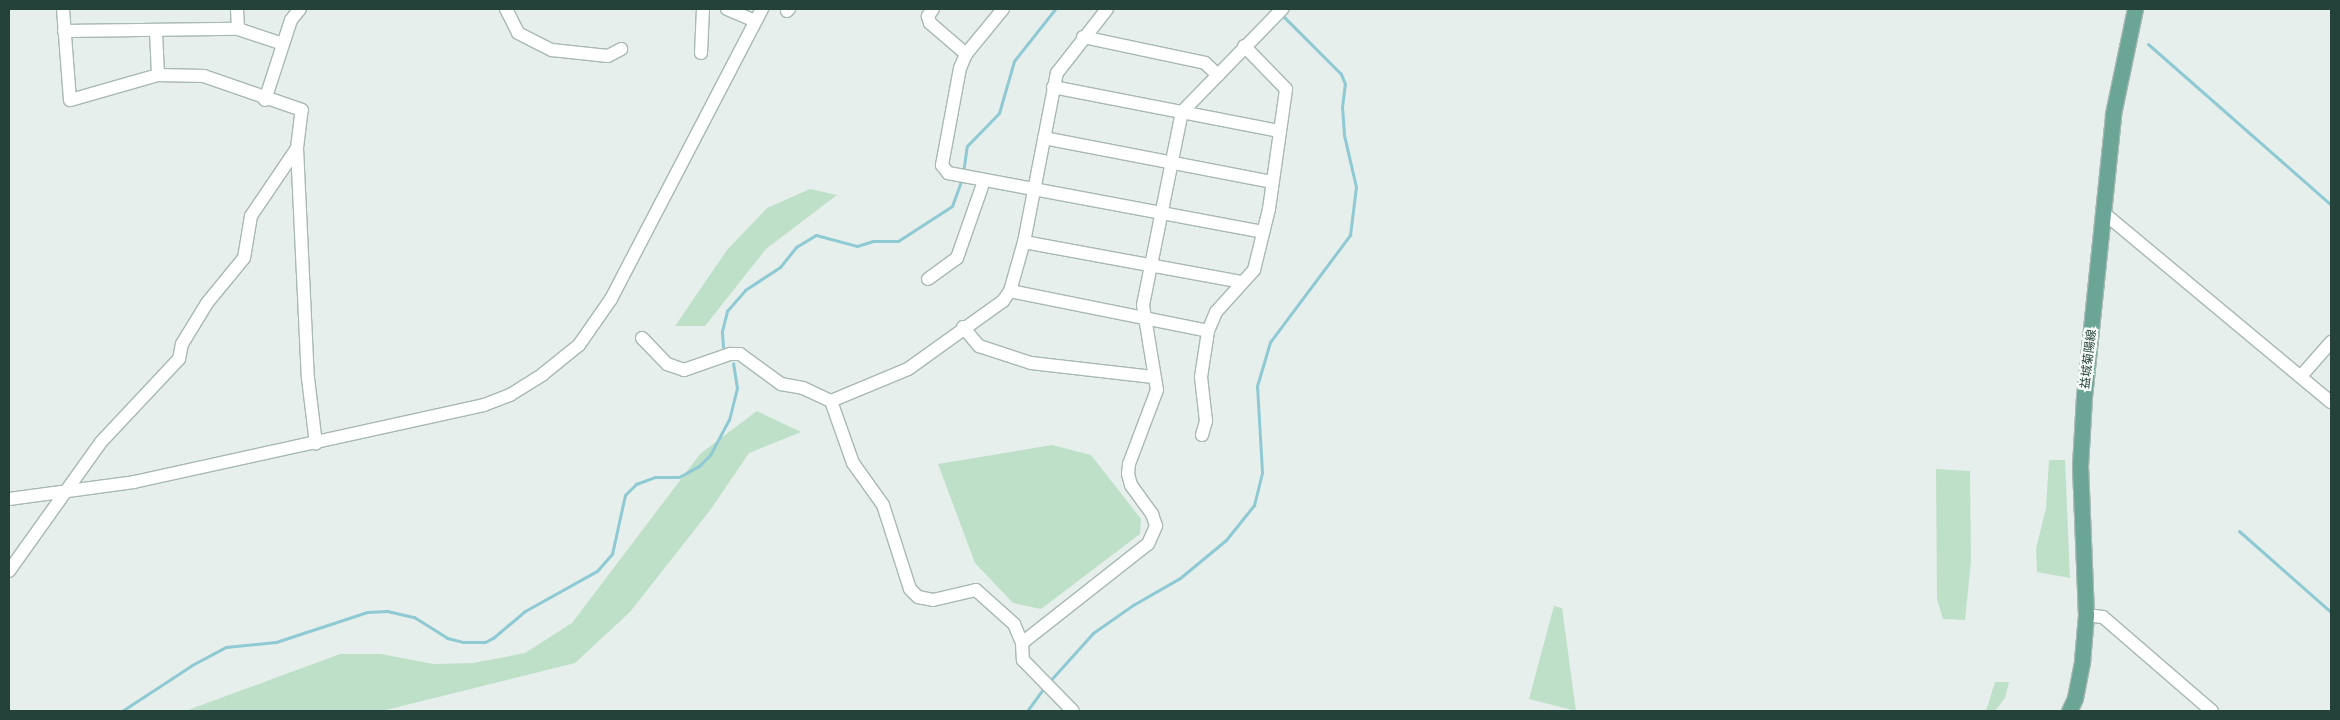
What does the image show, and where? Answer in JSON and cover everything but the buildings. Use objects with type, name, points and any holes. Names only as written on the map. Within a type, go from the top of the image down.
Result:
[{"type":"main road","name":"益城菊陽線","points":[[2069,711],[2075,698],[2082,661],[2086,615],[2080,460],[2084,397],[2105,214],[2113,114],[2135,9]]},
{"type":"street","points":[[63,9],[70,100],[158,75],[204,76],[265,100],[302,110],[297,148],[308,378],[316,444]]},
{"type":"street","points":[[236,9],[238,29]]},
{"type":"street","points":[[265,100],[291,20],[300,9]]},
{"type":"street","points":[[506,9],[518,33],[552,50],[608,56],[621,49]]},
{"type":"street","points":[[701,53],[703,9]]},
{"type":"street","points":[[728,9],[755,21]]},
{"type":"street","points":[[9,500],[134,482],[316,444],[484,405],[519,390],[579,344],[611,298],[762,9]]},
{"type":"street","points":[[933,9],[928,16],[930,23],[966,54]]},
{"type":"street","points":[[1003,9],[966,54],[960,68],[942,165],[950,174],[1264,232]]},
{"type":"street","points":[[831,401],[908,369],[963,327],[1003,301],[1010,291],[1024,242],[1057,73],[1083,37],[1107,9]]},
{"type":"street","points":[[1022,643],[1148,544],[1156,526],[1152,514],[1131,485],[1128,474],[1129,464],[1157,390],[1143,317],[1161,212],[1182,112],[1282,9]]},
{"type":"street","points":[[64,31],[238,29],[283,44]]},
{"type":"street","points":[[156,31],[158,75]]},
{"type":"street","points":[[1083,37],[1205,63],[1218,75]]},
{"type":"street","points":[[1202,435],[1206,421],[1201,377],[1208,331],[1216,312],[1254,270],[1264,232],[1273,182],[1286,89],[1244,46]]},
{"type":"street","points":[[1053,88],[1280,131]]},
{"type":"street","points":[[1044,138],[1273,182]]},
{"type":"street","points":[[9,571],[101,442],[178,359],[182,344],[207,303],[244,258],[251,216],[297,148]]},
{"type":"street","points":[[928,279],[957,258],[980,180]]},
{"type":"street","points":[[2105,214],[2302,375],[2331,402]]},
{"type":"street","points":[[1024,242],[1242,282]]},
{"type":"street","points":[[1010,291],[1208,331]]},
{"type":"street","points":[[963,327],[979,346],[1031,363],[1153,377]]},
{"type":"street","points":[[642,338],[667,364],[684,370],[730,354],[740,354],[781,384],[803,388],[831,401],[853,463],[884,505],[910,589],[918,596],[933,600],[976,590],[1014,624],[1022,643],[1024,660],[1036,676],[1073,711]]},
{"type":"street","points":[[2302,375],[2331,342]]},
{"type":"street","points":[[2086,615],[2103,617],[2212,711]]},
{"type":"green space","points":[[810,189],[837,195],[766,249],[705,326],[675,326],[727,250],[767,208]]},
{"type":"green space","points":[[757,411],[801,432],[749,453],[711,509],[630,612],[575,663],[382,711],[185,711],[340,654],[381,654],[434,664],[473,663],[525,653],[572,623],[700,454]]},
{"type":"green space","points":[[1052,445],[1091,455],[1141,519],[1140,534],[1041,609],[1013,603],[975,563],[938,464]]},
{"type":"green space","points":[[2049,460],[2065,460],[2070,578],[2037,572],[2036,549],[2046,508]]},
{"type":"green space","points":[[1936,469],[1970,471],[1971,561],[1965,620],[1943,619],[1937,599]]},
{"type":"green space","points":[[1554,606],[1562,608],[1576,711],[1529,699]]},
{"type":"green space","points":[[1995,682],[2009,682],[2005,698],[1995,711],[1986,711]]},
{"type":"waterway","points":[[963,173],[967,146],[999,113],[1014,61],[1055,9]]},
{"type":"waterway","points":[[1048,683],[1093,633],[1133,605],[1180,578],[1226,540],[1254,505],[1262,472],[1257,386],[1270,342],[1350,235],[1356,187],[1344,135],[1342,107],[1345,84],[1341,74],[1281,14]]},
{"type":"waterway","points":[[2148,44],[2331,205]]},
{"type":"waterway","points":[[723,347],[722,331],[727,311],[745,290],[780,267],[796,247],[816,235],[857,246],[873,241],[898,241],[952,206],[962,179]]},
{"type":"waterway","points":[[122,711],[192,665],[226,647],[276,642],[367,612],[387,611],[414,617],[447,638],[463,642],[485,642],[493,638],[525,611],[597,571],[612,554],[625,495],[636,484],[655,477],[679,477],[699,466],[710,455],[729,420],[737,388],[733,363]]},
{"type":"waterway","points":[[2239,531],[2331,612]]},
{"type":"waterway","points":[[1027,711],[1044,688]]}]
